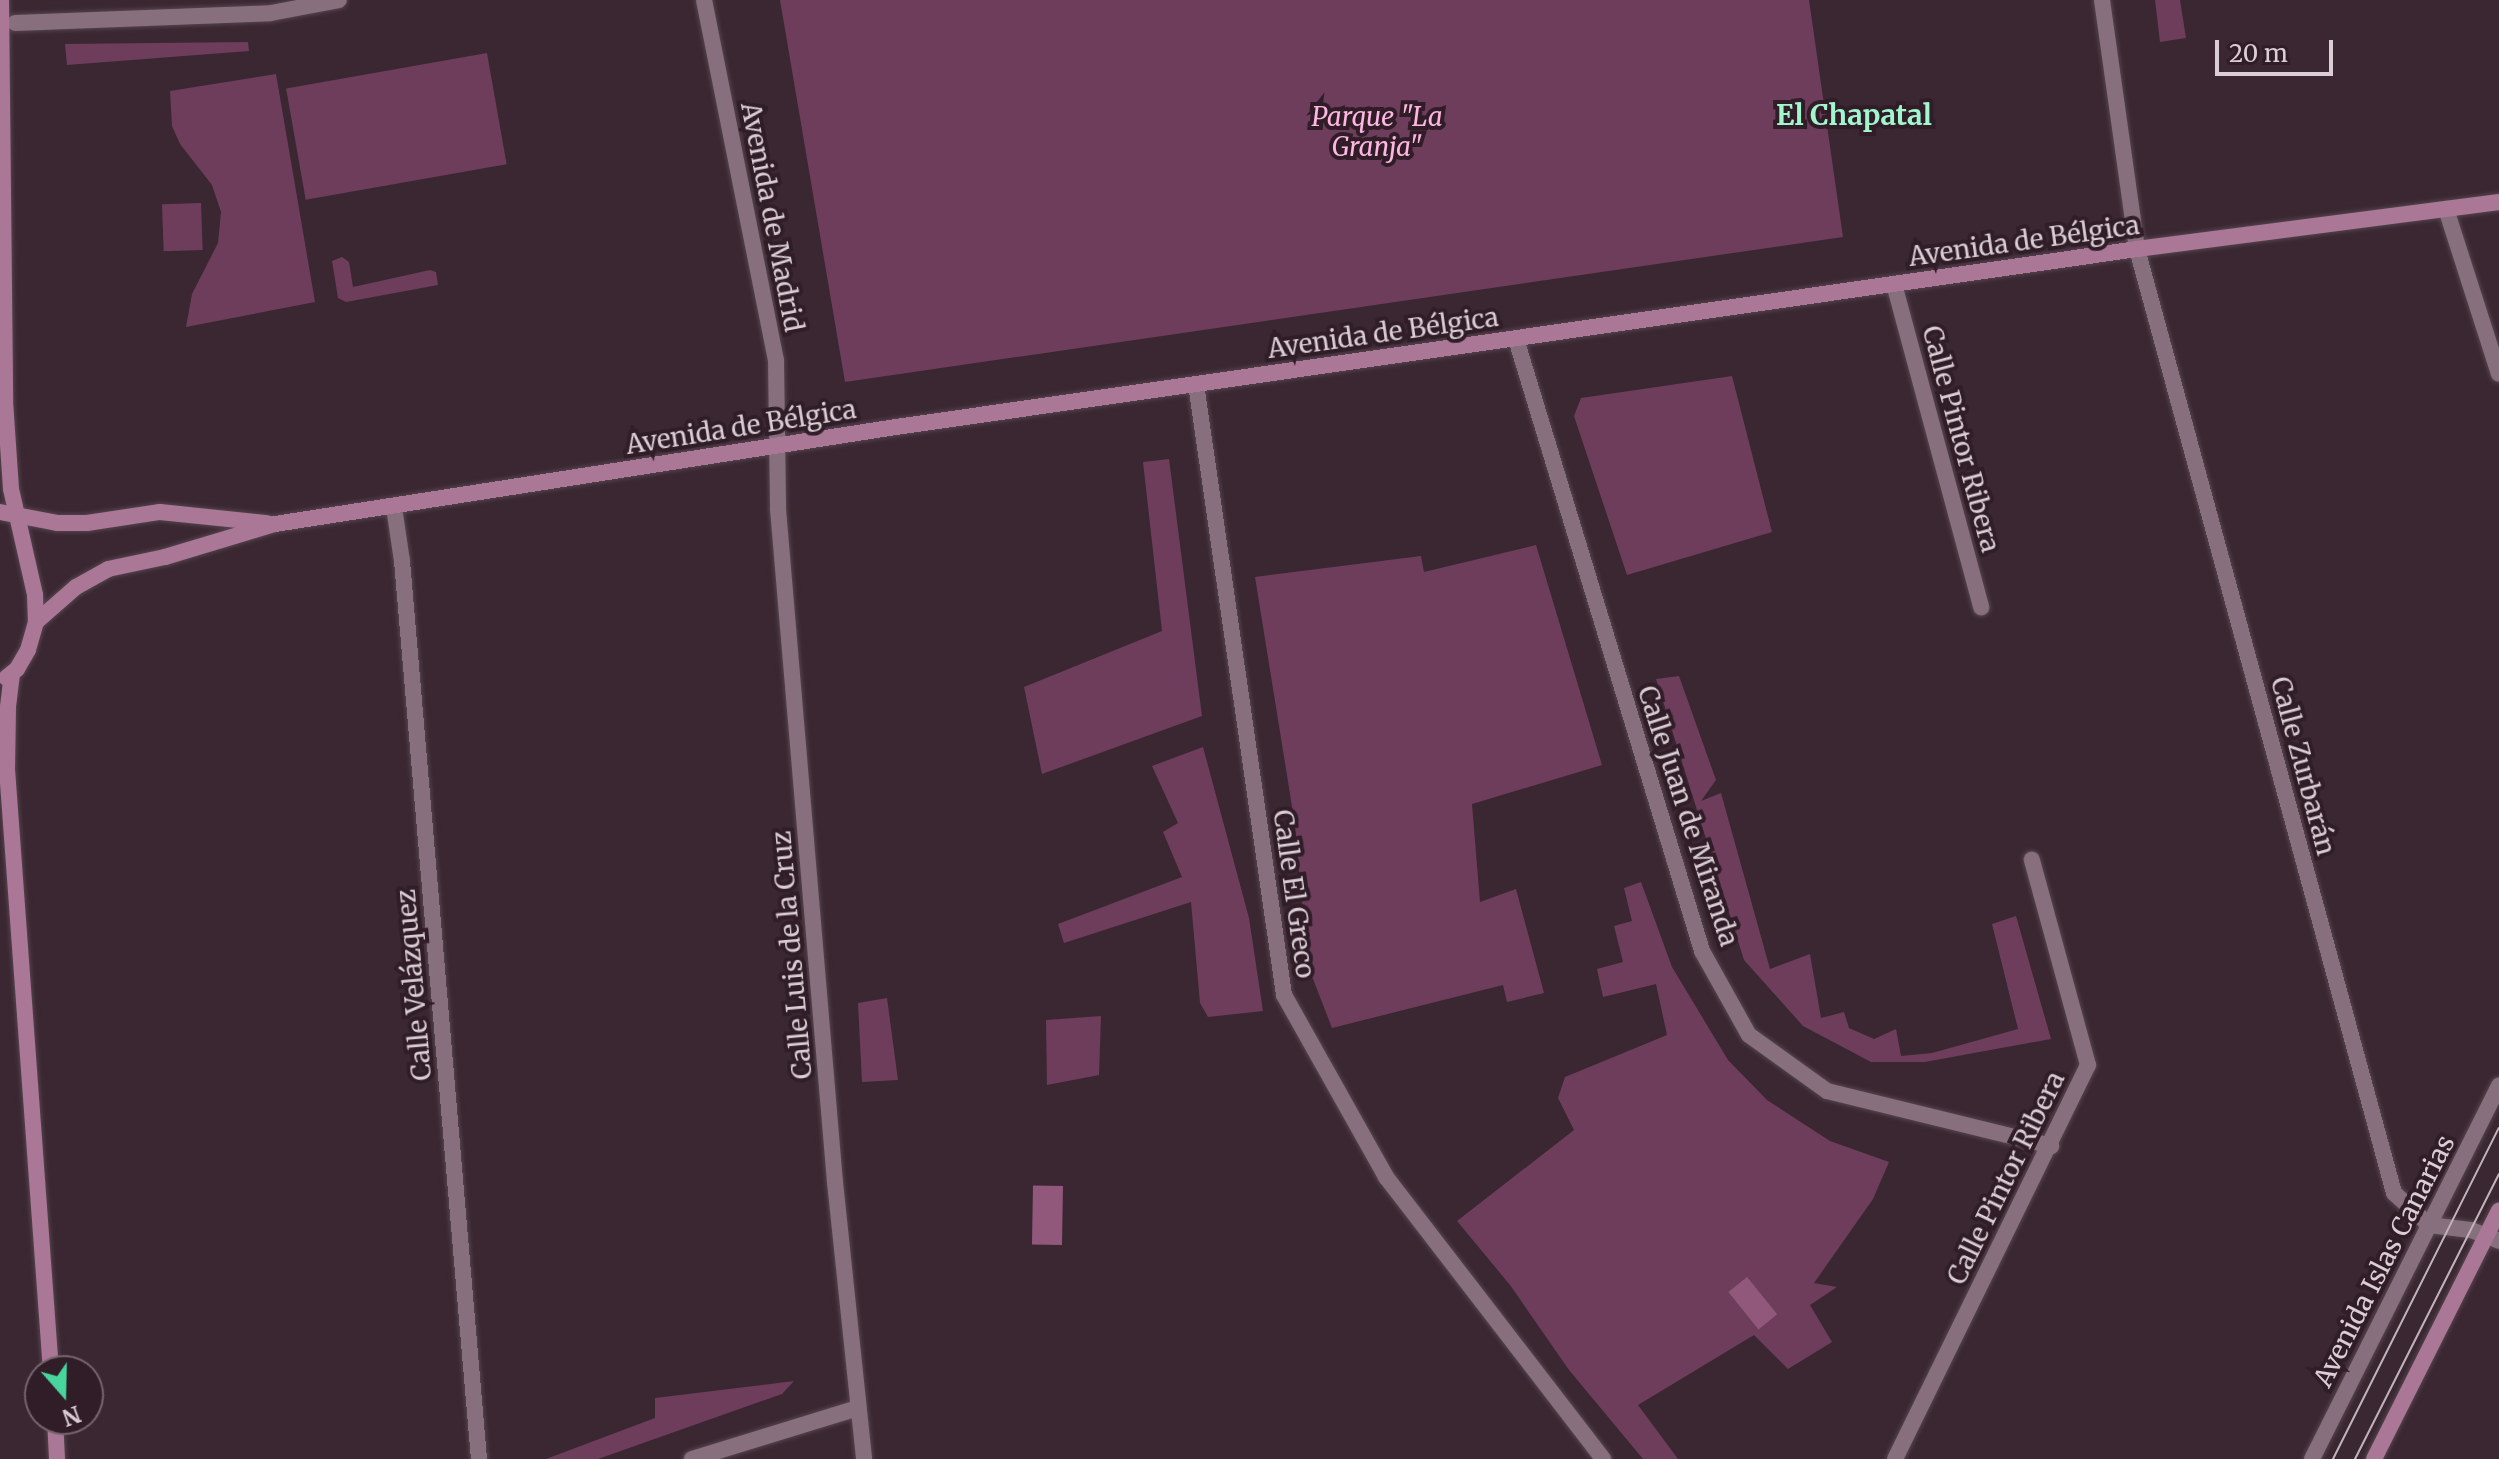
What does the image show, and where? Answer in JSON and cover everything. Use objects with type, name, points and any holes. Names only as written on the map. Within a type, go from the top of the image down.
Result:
[{"type":"street","points":[[1,0],[8,514],[35,595],[36,622],[28,650],[6,678],[7,769],[50,1355]]},
{"type":"street","points":[[15,23],[271,13],[339,0]]},
{"type":"street","name":"Avenida de Madrid","points":[[704,0],[776,360],[776,446]]},
{"type":"street","name":"Calle Zurbarán","points":[[2102,0],[2137,249],[2394,1193],[2429,1225]]},
{"type":"street","name":"Avenida de Bélgica","points":[[36,622],[76,587],[108,569],[165,557],[275,524],[1196,384],[2137,249],[2499,202]]},
{"type":"street","points":[[2446,209],[2499,374]]},
{"type":"street","name":"Calle Pintor Ribera","points":[[1894,284],[1981,607]]},
{"type":"street","name":"Calle Juan de Miranda","points":[[1516,339],[1702,951],[1749,1035],[1827,1091],[2051,1146]]},
{"type":"street","name":"Calle El Greco","points":[[1196,384],[1284,995],[1386,1177],[1603,1459]]},
{"type":"street","name":"Calle Luis de la Cruz","points":[[776,446],[778,509],[820,1007],[864,1459]]},
{"type":"street","name":"Calle Velázquez","points":[[394,507],[402,561],[479,1459]]},
{"type":"street","name":"Avenida de Bélgica","points":[[8,514],[71,524],[160,512],[275,524]]},
{"type":"street","name":"Calle Pintor Ribera","points":[[1895,1459],[2051,1146],[2088,1065],[2032,860]]},
{"type":"street","name":"Avenida Islas Canarias","points":[[2312,1459],[2499,1085]]},
{"type":"street","points":[[2374,1459],[2493,1238],[2499,1211]]},
{"type":"street","points":[[2429,1225],[2493,1238]]},
{"type":"street","points":[[692,1459],[858,1408]]},
{"type":"street","points":[[56,1435],[57,1459]]},
{"type":"green space","name":"Parque \"La Granja\"","points":[[780,0],[1809,0],[1843,237],[845,382]]},
{"type":"green space","points":[[2155,0],[2180,0],[2186,38],[2160,42]]},
{"type":"green space","points":[[248,42],[249,51],[67,65],[65,44]]},
{"type":"green space","points":[[487,53],[507,164],[306,200],[286,88]]},
{"type":"green space","points":[[276,74],[315,302],[186,327],[192,294],[218,243],[221,212],[212,185],[180,144],[172,126],[170,91]]},
{"type":"green space","points":[[201,203],[203,250],[164,251],[162,204]]},
{"type":"green space","points":[[342,257],[349,262],[353,287],[430,270],[436,272],[438,285],[346,302],[338,298],[332,261]]},
{"type":"green space","points":[[1732,376],[1772,532],[1627,575],[1574,416],[1581,398]]},
{"type":"green space","points":[[1169,459],[1202,716],[1042,774],[1024,687],[1162,631],[1143,462]]},
{"type":"green space","points":[[1536,545],[1602,765],[1472,804],[1480,902],[1516,889],[1544,993],[1507,1002],[1503,985],[1332,1028],[1308,966],[1295,825],[1255,577],[1421,556],[1424,572]]},
{"type":"green space","points":[[1679,676],[1716,780],[1701,801],[1721,793],[1770,969],[1810,954],[1821,1018],[1844,1012],[1849,1028],[1874,1039],[1896,1029],[1901,1056],[1932,1053],[2018,1029],[1992,924],[2016,916],[2051,1039],[1925,1062],[1871,1062],[1803,1026],[1744,960],[1656,679]]},
{"type":"green space","points":[[1203,747],[1249,918],[1263,1011],[1208,1017],[1200,1003],[1191,902],[1064,943],[1058,924],[1182,877],[1163,832],[1178,823],[1152,766]]},
{"type":"green space","points":[[1641,882],[1672,967],[1728,1060],[1767,1100],[1830,1141],[1889,1162],[1873,1199],[1814,1283],[1837,1287],[1810,1305],[1832,1342],[1788,1369],[1754,1335],[1638,1405],[1678,1459],[1643,1459],[1569,1370],[1510,1285],[1457,1221],[1574,1130],[1558,1098],[1565,1077],[1667,1035],[1656,984],[1603,997],[1597,969],[1623,962],[1614,926],[1632,921],[1624,888]]},
{"type":"green space","points":[[887,998],[898,1080],[862,1082],[858,1003]]},
{"type":"green space","points":[[1101,1016],[1099,1075],[1047,1085],[1046,1020]]},
{"type":"green space","points":[[794,1381],[782,1394],[598,1459],[546,1459],[655,1418],[655,1398]]},
{"type":"shaded area","points":[[1033,1185],[1063,1186],[1062,1245],[1032,1244]]},
{"type":"shaded area","points":[[1747,1277],[1777,1314],[1759,1329],[1728,1292]]},
{"type":"tram line","points":[[2333,1459],[2499,1128]]},
{"type":"tram line","points":[[2355,1459],[2499,1174]]},
{"type":"district","name":"El Chapatal","points":[[1854,115]]}]
